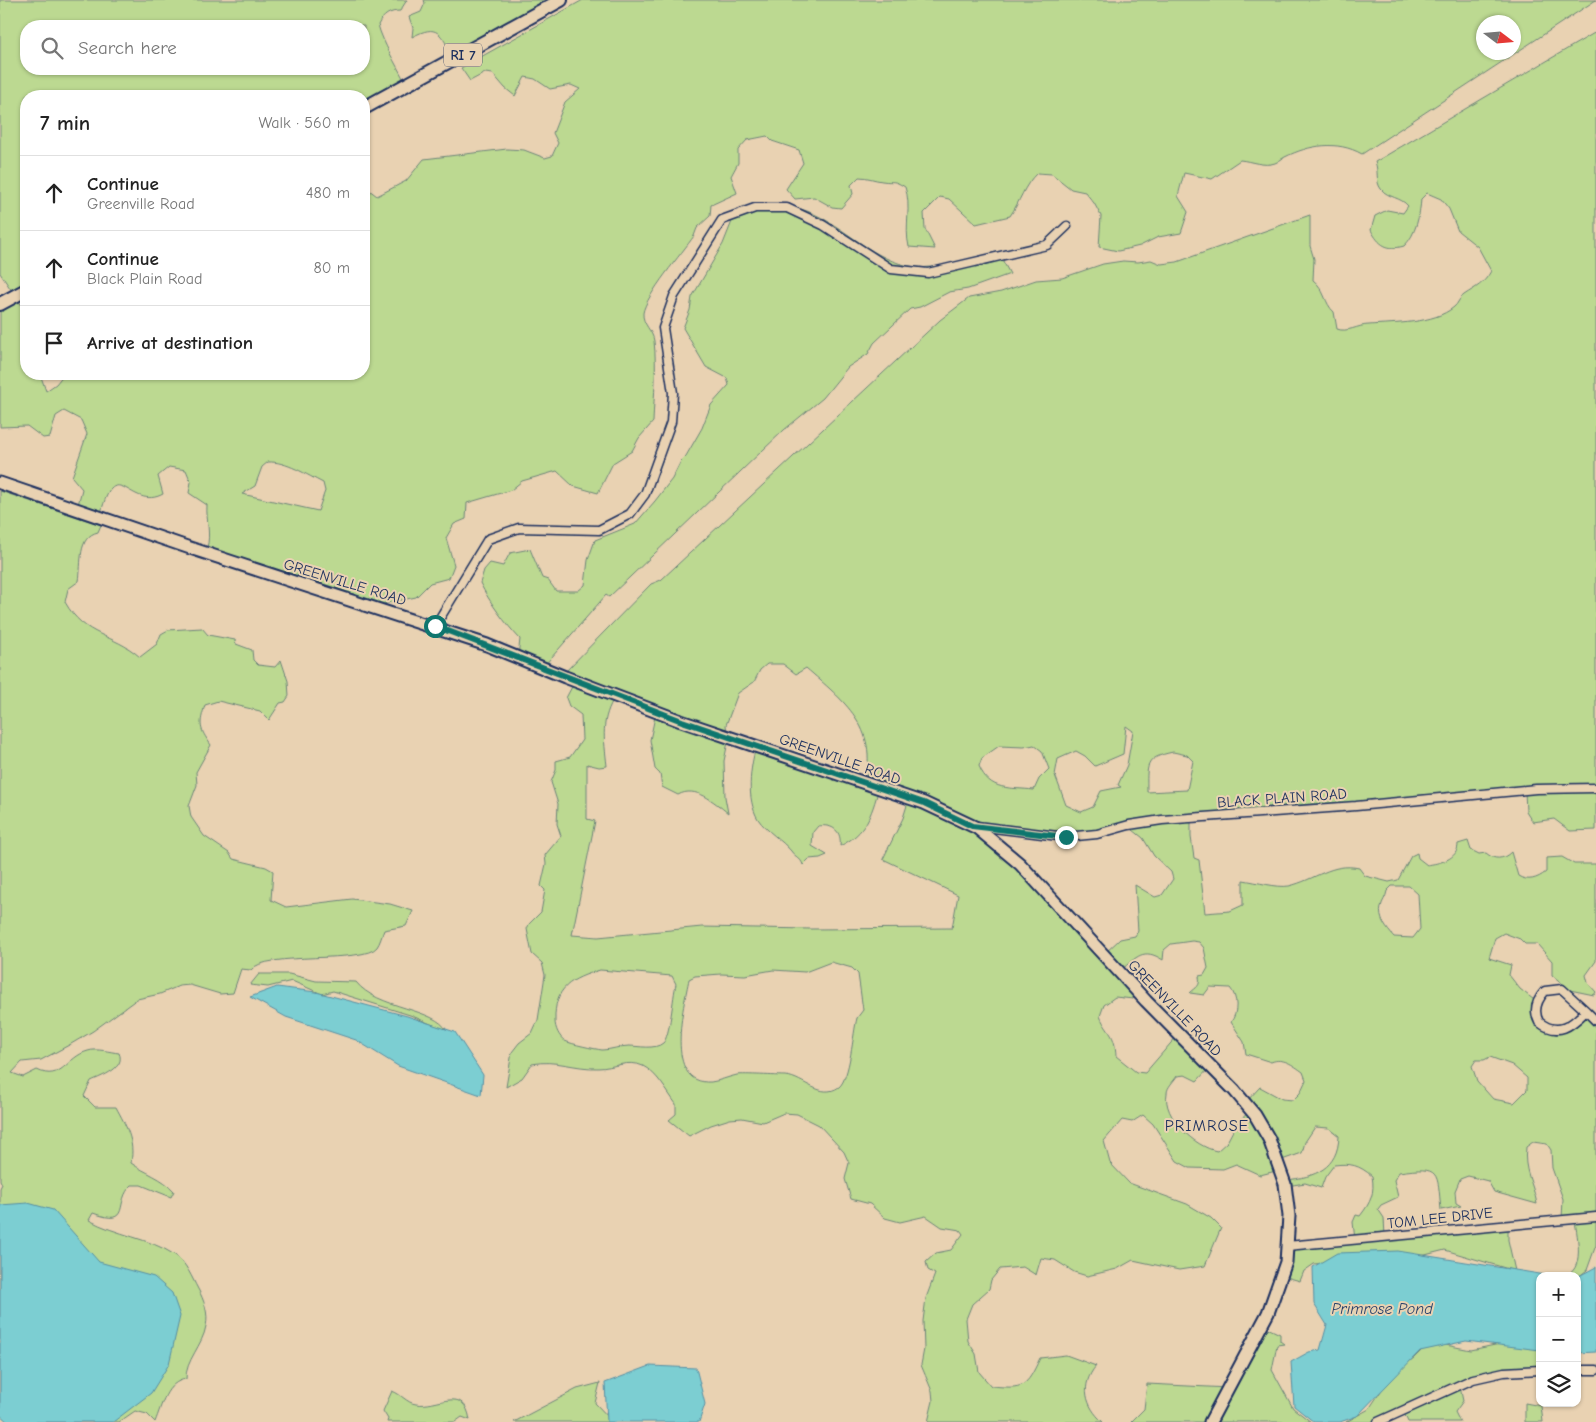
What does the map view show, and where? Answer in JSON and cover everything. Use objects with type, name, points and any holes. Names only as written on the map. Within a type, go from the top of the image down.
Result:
[{"type":"main road","name":"RI 7","points":[[370,105],[562,0]]},
{"type":"main road","points":[[0,304],[20,293]]},
{"type":"main road","name":"GREENVILLE ROAD","points":[[0,483],[202,552],[435,626],[682,721],[924,803],[972,826],[1020,864],[1256,1115],[1269,1139],[1285,1184],[1289,1216],[1288,1246],[1283,1269],[1268,1313],[1210,1422]]},
{"type":"street","points":[[435,626],[488,539],[518,528],[599,530],[630,514],[645,494],[671,422],[673,393],[663,328],[674,296],[722,220],[755,208],[787,208],[823,225],[890,269],[928,273],[1047,245],[1067,226]]},
{"type":"street","name":"BLACK PLAIN ROAD","points":[[972,826],[1066,837],[1097,834],[1129,824],[1162,820],[1356,806],[1536,789],[1596,788]]},
{"type":"street","points":[[1586,1011],[1570,1026],[1558,1031],[1545,1027],[1539,1022],[1536,1009],[1538,999],[1545,991],[1562,989],[1586,1011],[1596,1021]]},
{"type":"street","name":"TOM LEE DRIVE","points":[[1288,1246],[1596,1216]]},
{"type":"street","points":[[1378,1422],[1473,1379],[1504,1372],[1536,1370]]},
{"type":"street","points":[[1581,1370],[1596,1370]]},
{"type":"green space","points":[[0,0],[407,0],[400,11],[387,14],[378,25],[386,46],[405,82],[370,101],[370,90],[20,90],[20,291],[14,294],[0,273]]},
{"type":"green space","points":[[424,0],[555,0],[453,56],[441,36],[433,31],[412,37],[413,28],[409,17],[421,12],[425,3]]},
{"type":"green space","points":[[583,0],[1596,0],[1521,49],[1521,15],[1476,15],[1476,60],[1505,60],[1362,154],[1343,147],[1313,147],[1294,153],[1271,164],[1240,160],[1212,179],[1184,173],[1178,196],[1188,212],[1181,233],[1158,237],[1140,246],[1118,251],[1099,247],[1101,216],[1085,192],[1071,189],[1052,174],[1037,173],[1010,216],[976,224],[949,199],[940,197],[924,213],[925,229],[935,249],[909,247],[907,232],[908,202],[905,187],[895,182],[859,177],[851,185],[853,194],[841,208],[832,207],[814,197],[795,199],[786,189],[803,163],[799,150],[772,141],[767,136],[747,140],[738,150],[738,163],[731,176],[737,193],[711,205],[710,216],[697,228],[694,236],[657,285],[643,313],[643,317],[653,337],[655,351],[653,422],[639,438],[632,451],[613,463],[598,493],[573,486],[557,471],[522,481],[511,490],[467,503],[466,519],[454,524],[446,538],[454,565],[449,578],[430,583],[416,597],[373,606],[207,548],[209,537],[207,505],[189,493],[191,482],[186,470],[169,467],[158,476],[163,494],[151,498],[119,486],[112,488],[101,513],[78,505],[82,489],[72,477],[87,434],[81,420],[64,411],[56,416],[50,437],[43,438],[27,426],[0,427],[0,305],[17,297],[20,303],[20,380],[42,380],[46,391],[59,380],[370,380],[370,191],[377,196],[406,181],[424,159],[507,149],[524,150],[545,158],[552,156],[558,143],[553,133],[565,102],[580,89],[571,85],[550,89],[535,79],[525,77],[515,96],[493,74],[485,73],[470,81],[461,68]],"holes":[[[268,462],[282,464],[323,483],[325,491],[318,511],[242,494],[255,486],[262,467]]]},
{"type":"green space","points":[[1596,32],[1596,830],[1570,831],[1554,819],[1533,822],[1526,811],[1525,792],[1191,820],[1194,858],[1199,860],[1205,913],[1230,911],[1243,905],[1243,880],[1273,886],[1289,886],[1332,869],[1349,867],[1359,868],[1365,876],[1389,882],[1398,880],[1411,856],[1417,853],[1418,858],[1427,865],[1437,863],[1447,860],[1455,854],[1458,844],[1468,841],[1471,850],[1479,854],[1486,853],[1498,858],[1505,857],[1511,852],[1518,876],[1525,879],[1536,878],[1546,872],[1546,858],[1562,857],[1574,864],[1596,864],[1596,961],[1586,975],[1588,983],[1596,992],[1594,995],[1570,990],[1552,975],[1552,961],[1537,944],[1525,944],[1520,939],[1504,933],[1495,938],[1489,958],[1511,965],[1509,975],[1520,989],[1538,1003],[1540,1023],[1561,1031],[1584,1014],[1596,1020],[1596,1245],[1587,1270],[1581,1275],[1581,1272],[1571,1272],[1575,1268],[1578,1253],[1575,1221],[1562,1219],[1563,1199],[1552,1168],[1551,1150],[1547,1144],[1533,1142],[1526,1147],[1525,1155],[1527,1170],[1537,1204],[1494,1192],[1488,1181],[1468,1176],[1460,1179],[1455,1191],[1456,1203],[1461,1206],[1441,1210],[1439,1187],[1434,1174],[1430,1171],[1413,1170],[1399,1172],[1394,1180],[1398,1197],[1381,1205],[1378,1209],[1384,1218],[1385,1236],[1508,1225],[1508,1240],[1515,1271],[1445,1250],[1425,1255],[1314,1264],[1304,1271],[1300,1281],[1283,1276],[1289,1246],[1355,1240],[1353,1222],[1356,1215],[1360,1216],[1364,1211],[1371,1197],[1373,1187],[1372,1176],[1359,1167],[1345,1164],[1334,1165],[1325,1177],[1321,1188],[1305,1183],[1287,1186],[1286,1180],[1297,1179],[1315,1173],[1329,1164],[1338,1147],[1339,1136],[1329,1128],[1315,1127],[1305,1142],[1302,1153],[1279,1161],[1280,1170],[1260,1175],[1236,1164],[1223,1169],[1190,1168],[1177,1161],[1153,1124],[1143,1115],[1132,1122],[1122,1120],[1104,1141],[1110,1163],[1129,1183],[1187,1204],[1211,1218],[1221,1228],[1205,1266],[1179,1270],[1133,1260],[1117,1269],[1087,1276],[1074,1272],[1055,1260],[1041,1258],[1036,1275],[1023,1267],[1000,1269],[991,1280],[989,1289],[972,1304],[966,1319],[968,1341],[976,1354],[979,1372],[991,1386],[1011,1387],[1027,1381],[1040,1358],[1066,1355],[1096,1366],[1091,1373],[1086,1388],[1092,1409],[1103,1422],[928,1422],[933,1401],[932,1391],[921,1365],[924,1349],[923,1321],[926,1298],[935,1274],[928,1270],[926,1262],[936,1253],[951,1250],[963,1234],[960,1230],[942,1227],[926,1216],[900,1222],[885,1218],[870,1204],[851,1199],[845,1179],[849,1163],[844,1152],[819,1125],[797,1114],[784,1113],[763,1122],[742,1118],[730,1119],[711,1125],[689,1136],[669,1120],[676,1114],[676,1104],[661,1083],[648,1069],[632,1063],[604,1068],[557,1063],[532,1064],[522,1078],[506,1087],[512,1052],[519,1043],[532,1033],[538,1020],[545,975],[542,963],[532,954],[527,929],[529,924],[541,912],[545,890],[541,886],[546,864],[545,855],[561,836],[557,824],[558,804],[551,782],[556,770],[556,761],[570,757],[582,740],[581,715],[569,706],[566,698],[575,681],[563,674],[651,584],[661,580],[940,320],[969,298],[1001,292],[1036,280],[1062,278],[1103,264],[1151,260],[1161,264],[1177,262],[1310,215],[1310,246],[1314,259],[1313,280],[1334,312],[1337,329],[1345,330],[1365,325],[1413,322],[1446,313],[1455,306],[1462,296],[1483,282],[1491,271],[1478,247],[1458,231],[1449,209],[1441,199],[1427,193],[1421,199],[1418,218],[1412,236],[1404,246],[1393,248],[1380,243],[1371,230],[1375,216],[1387,210],[1403,213],[1408,206],[1381,189],[1378,183],[1375,162]],"holes":[[[767,664],[783,664],[796,674],[806,668],[845,704],[863,730],[867,746],[868,763],[865,782],[756,747],[752,764],[751,793],[754,811],[765,828],[783,843],[803,865],[809,859],[827,855],[812,846],[813,832],[818,826],[832,827],[840,836],[840,846],[849,841],[866,823],[879,788],[909,799],[903,818],[883,859],[958,895],[952,928],[811,929],[702,927],[598,937],[572,935],[595,821],[587,819],[587,764],[599,767],[607,766],[604,738],[605,721],[616,695],[656,712],[650,740],[655,769],[660,774],[662,787],[678,795],[685,792],[698,793],[728,813],[725,797],[724,761],[728,742],[726,725],[738,693],[754,682],[760,670]],[[1126,726],[1133,731],[1127,765],[1118,785],[1121,787],[1101,791],[1093,807],[1081,812],[1066,805],[1055,775],[1058,759],[1076,751],[1085,756],[1095,766],[1123,754]],[[1034,745],[1042,751],[1049,769],[1039,779],[1034,790],[1002,787],[995,784],[989,780],[979,766],[982,758],[999,746],[1024,747]],[[1173,752],[1187,755],[1193,761],[1187,790],[1147,792],[1149,764],[1152,760]],[[1128,826],[1143,838],[1154,856],[1171,872],[1173,879],[1162,895],[1155,897],[1135,885],[1138,931],[1135,936],[1120,939],[1105,953],[980,827],[1090,836]],[[1392,886],[1409,886],[1418,894],[1420,929],[1413,938],[1394,937],[1384,924],[1380,911],[1387,891]],[[1199,942],[1204,948],[1208,968],[1204,975],[1199,976],[1199,985],[1190,993],[1204,995],[1210,987],[1230,988],[1235,996],[1236,1005],[1235,1014],[1231,1022],[1244,1042],[1246,1054],[1271,1062],[1280,1060],[1288,1062],[1303,1072],[1306,1080],[1300,1093],[1293,1100],[1282,1099],[1260,1087],[1246,1102],[1251,1110],[1237,1123],[1227,1142],[1217,1151],[1199,1144],[1182,1130],[1170,1112],[1167,1102],[1168,1089],[1177,1076],[1185,1075],[1197,1081],[1211,1066],[1177,1036],[1145,1073],[1136,1072],[1116,1056],[1113,1038],[1100,1016],[1104,1005],[1115,997],[1133,999],[1138,991],[1121,970],[1140,955],[1150,954],[1163,960],[1164,950],[1171,944]],[[831,962],[852,968],[858,974],[863,1010],[857,1018],[846,1075],[839,1087],[826,1091],[819,1090],[786,1076],[737,1075],[711,1082],[696,1080],[687,1071],[682,1058],[680,1041],[689,979],[695,976],[745,975],[773,970],[805,972]],[[600,970],[672,976],[676,984],[669,1025],[663,1043],[651,1047],[626,1046],[602,1050],[572,1044],[563,1039],[555,1024],[555,1009],[561,992],[573,981]],[[1490,1057],[1512,1065],[1527,1078],[1527,1090],[1514,1103],[1493,1099],[1477,1081],[1472,1066],[1476,1060],[1484,1060]]]},
{"type":"green space","points":[[781,204],[821,217],[872,251],[900,263],[915,267],[935,267],[998,252],[1010,274],[968,289],[949,292],[920,307],[910,309],[874,343],[868,354],[848,367],[823,398],[784,430],[609,597],[606,595],[544,666],[518,657],[520,639],[488,598],[480,583],[484,570],[490,563],[503,566],[510,553],[530,549],[542,578],[548,580],[556,591],[578,591],[585,585],[588,560],[595,540],[635,524],[655,501],[672,479],[681,461],[686,456],[702,428],[711,405],[729,385],[727,378],[706,367],[683,328],[690,310],[692,297],[723,244],[733,219],[756,206]]},
{"type":"green space","points":[[0,491],[101,525],[98,532],[91,535],[84,545],[79,581],[68,589],[65,602],[73,614],[90,629],[120,643],[140,657],[157,644],[161,634],[168,630],[202,628],[208,635],[235,640],[236,644],[252,650],[253,660],[258,665],[275,667],[281,660],[288,681],[289,696],[285,702],[280,703],[269,720],[260,711],[218,701],[205,705],[201,726],[211,745],[196,772],[197,785],[189,806],[191,817],[204,836],[229,853],[233,859],[266,867],[273,871],[271,900],[286,907],[352,899],[390,904],[413,911],[406,926],[384,930],[377,947],[369,952],[335,957],[274,961],[260,964],[251,970],[241,969],[233,993],[220,994],[190,985],[179,986],[160,994],[137,999],[93,1031],[41,1060],[22,1062],[12,1073],[23,1077],[37,1070],[52,1073],[64,1067],[74,1058],[92,1050],[119,1053],[119,1063],[116,1067],[107,1074],[91,1081],[84,1096],[95,1107],[116,1107],[131,1140],[131,1163],[170,1186],[174,1191],[171,1197],[141,1185],[132,1185],[127,1191],[118,1215],[105,1217],[93,1213],[89,1220],[154,1244],[179,1258],[188,1270],[200,1293],[207,1317],[204,1333],[188,1366],[186,1379],[179,1381],[169,1389],[155,1422],[147,1414],[135,1411],[119,1422],[40,1422],[0,1402],[0,1188],[2,1184],[0,1180]]},
{"type":"green space","points":[[259,974],[289,974],[316,981],[356,982],[365,991],[378,998],[431,1017],[441,1023],[447,1031],[410,1015],[333,991],[322,994],[292,981],[268,987],[250,985]]},
{"type":"green space","points":[[1263,1326],[1280,1334],[1280,1341],[1284,1344],[1277,1345],[1272,1370],[1293,1408],[1311,1422],[1131,1422],[1144,1409],[1147,1384],[1229,1388]]},
{"type":"green space","points":[[1430,1342],[1471,1350],[1500,1344],[1536,1344],[1536,1371],[1503,1373],[1460,1387],[1463,1401],[1455,1412],[1460,1422],[1408,1422],[1404,1413],[1381,1422],[1346,1422],[1369,1409],[1393,1373],[1414,1358]]},
{"type":"green space","points":[[600,1383],[595,1403],[613,1422],[514,1422],[577,1389]]},
{"type":"green space","points":[[392,1391],[416,1404],[456,1400],[467,1409],[470,1420],[462,1417],[455,1422],[387,1422],[388,1419],[383,1411]]},
{"type":"green space","points":[[1525,1403],[1541,1407],[1543,1422],[1525,1422]]},
{"type":"water","points":[[277,987],[316,992],[407,1016],[455,1032],[483,1075],[481,1095],[398,1066],[356,1040],[286,1017],[250,997]]},
{"type":"water","points":[[28,1203],[53,1210],[99,1262],[154,1277],[172,1293],[180,1316],[169,1364],[151,1393],[113,1422],[8,1422],[0,1415],[0,1205]]},
{"type":"water","name":"Primrose Pond","points":[[1398,1251],[1536,1273],[1536,1350],[1466,1341],[1420,1351],[1357,1416],[1340,1422],[1314,1422],[1294,1406],[1291,1362],[1309,1352],[1320,1350],[1327,1325],[1314,1304],[1313,1267],[1337,1253]]},
{"type":"water","points":[[1596,1267],[1596,1352],[1581,1353],[1581,1275]]},
{"type":"water","points":[[650,1366],[696,1368],[705,1404],[699,1422],[607,1422],[605,1383]]},
{"type":"district","name":"PRIMROSE","points":[[1207,1125]]},
{"type":"route","points":[[435,626],[682,721],[924,803],[972,826],[1066,837]]}]
